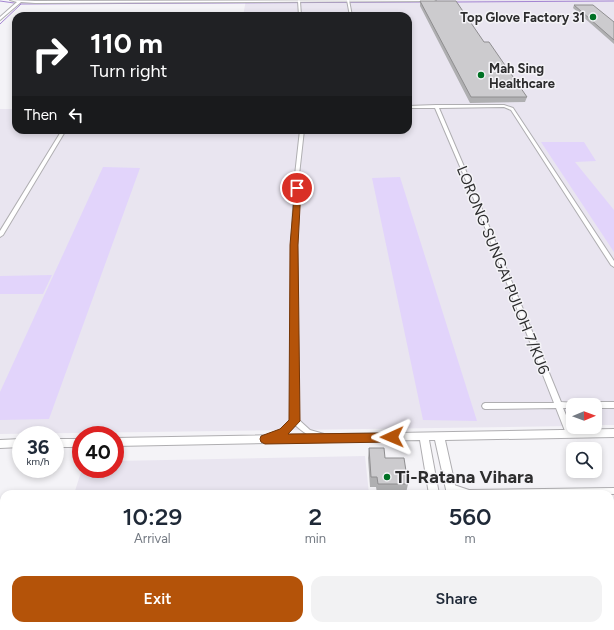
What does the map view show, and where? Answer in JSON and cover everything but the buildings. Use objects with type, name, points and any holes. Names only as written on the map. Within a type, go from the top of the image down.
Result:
[{"type":"street","points":[[12,0],[17,3],[213,1],[348,2],[434,0]]},
{"type":"street","points":[[348,2],[349,12]]},
{"type":"street","points":[[0,19],[17,3]]},
{"type":"street","name":"LORONG SUNGAI PULOH 7/KU6","points":[[436,106],[475,197],[566,425]]},
{"type":"street","points":[[412,107],[504,106],[512,108],[614,265]]},
{"type":"street","points":[[0,235],[62,134]]},
{"type":"street","points":[[265,439],[284,432],[295,421],[294,245],[302,134]]},
{"type":"street","points":[[602,405],[614,405]]},
{"type":"street","points":[[485,406],[566,406]]},
{"type":"street","points":[[295,421],[308,432],[331,438]]},
{"type":"street","points":[[602,433],[614,433]]},
{"type":"street","points":[[124,442],[570,434]]},
{"type":"street","points":[[439,436],[451,490]]},
{"type":"street","points":[[424,437],[433,490]]},
{"type":"street","points":[[0,444],[12,443]]},
{"type":"shaded area","points":[[246,0],[614,0],[614,425],[602,425],[602,398],[566,398],[566,426],[124,432],[124,426],[72,426],[72,433],[64,433],[64,426],[12,426],[12,434],[0,434],[0,109],[12,109],[12,134],[412,134],[412,12],[244,12]]},
{"type":"shaded area","points":[[541,142],[584,142],[596,161],[575,162],[614,210],[614,252]]},
{"type":"shaded area","points":[[103,167],[140,168],[49,419],[0,420],[0,392]]},
{"type":"shaded area","points":[[400,177],[477,421],[423,420],[372,178]]},
{"type":"shaded area","points":[[52,275],[43,294],[0,294],[0,276]]},
{"type":"shaded area","points":[[365,456],[369,490],[75,490],[79,478],[124,478],[124,461]]},
{"type":"waterway","points":[[0,1],[21,4]]},
{"type":"waterway","points":[[455,2],[614,1]]},
{"type":"waterway","points":[[21,4],[422,2]]},
{"type":"waterway","points":[[13,12],[21,4]]},
{"type":"waterway","points":[[0,24],[12,13]]},
{"type":"place","name":"Top Glove Factory 31","points":[[593,17]]},
{"type":"place","name":"Mah Sing Healthcare","points":[[481,75]]},
{"type":"place","name":"Ti-Ratana Vihara","points":[[387,477]]},
{"type":"route","points":[[297,188],[294,245],[295,421],[292,426],[284,432],[265,439],[392,437]]}]
